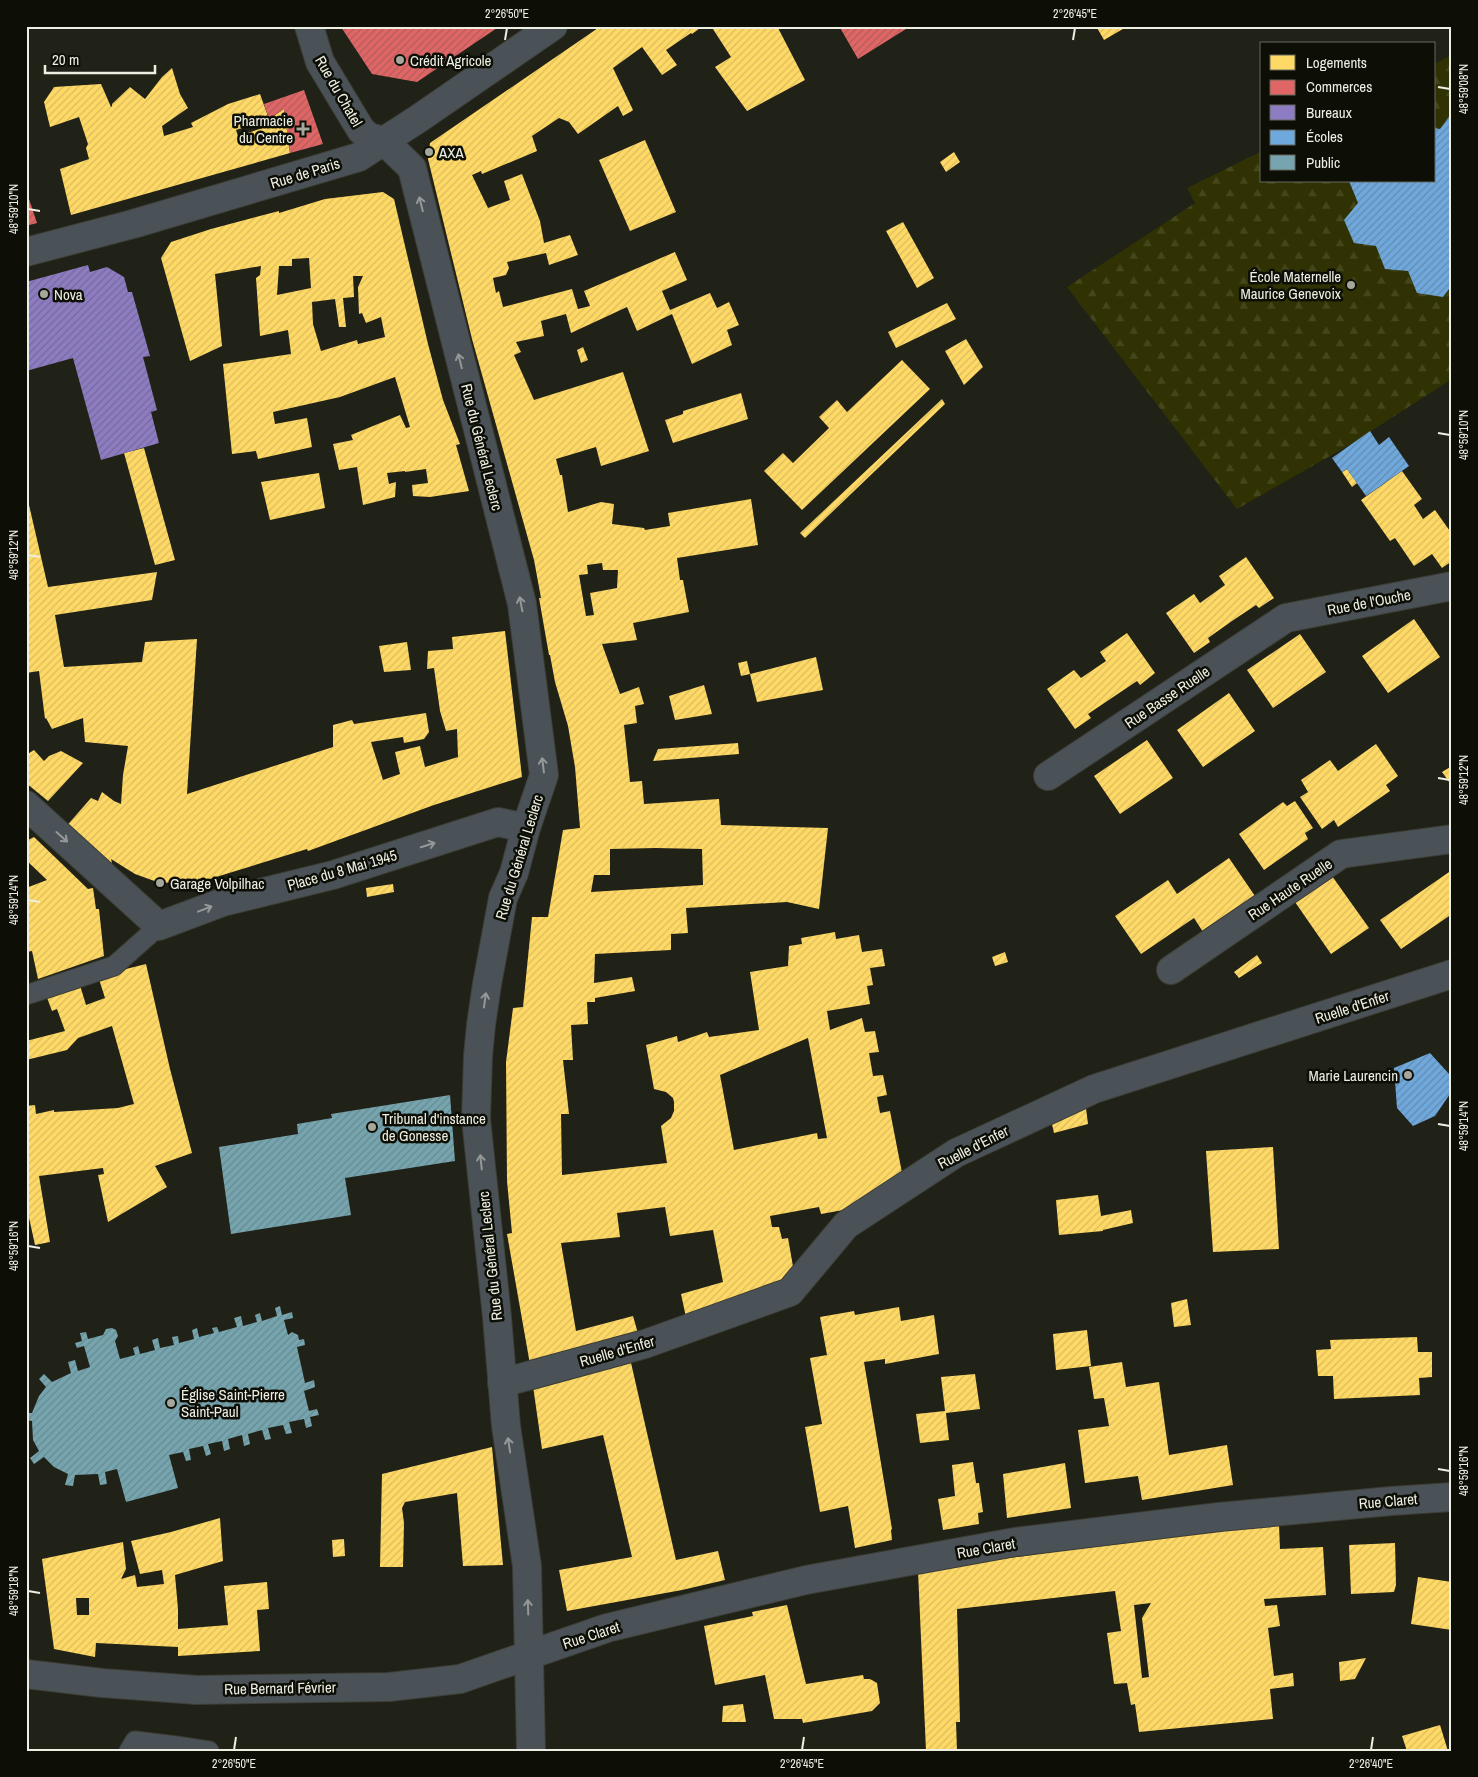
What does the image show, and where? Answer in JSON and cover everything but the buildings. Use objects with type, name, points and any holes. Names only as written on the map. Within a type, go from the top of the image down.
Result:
[{"type":"street","name":"Rue du Chatel","points":[[309,26],[320,62],[361,130],[369,136],[384,141]]},
{"type":"street","name":"Rue de Paris","points":[[26,252],[134,224],[359,157],[418,119],[553,26]]},
{"type":"street","name":"Rue du Général Leclerc","points":[[384,141],[412,168],[522,604],[544,775],[526,828],[514,873],[503,898],[487,984],[478,1056],[476,1119],[497,1317],[506,1426],[527,1566],[532,1751]]},
{"type":"street","name":"Rue de l'Ouche","points":[[1286,618],[1452,586]]},
{"type":"street","name":"Rue Basse Ruelle","points":[[1048,776],[1286,618]]},
{"type":"street","points":[[26,805],[159,926]]},
{"type":"street","name":"Place du 8 Mai 1945","points":[[159,926],[223,902],[333,875],[498,822],[526,828]]},
{"type":"street","name":"Rue Haute Ruelle","points":[[1171,970],[1341,854],[1452,839]]},
{"type":"street","name":"Ruelle d'Enfer","points":[[502,1383],[645,1344],[790,1292],[846,1225],[956,1153],[1094,1089],[1452,974]]},
{"type":"street","name":"Rue Claret","points":[[530,1655],[607,1628],[806,1580],[1005,1544],[1219,1517],[1452,1497]]},
{"type":"street","name":"Rue Bernard Février","points":[[26,1674],[102,1683],[197,1690],[389,1686],[460,1679],[530,1655]]},
{"type":"lane","points":[[26,995],[114,966],[159,926]]},
{"type":"lane","points":[[129,1751],[136,1742],[209,1751]]},
{"type":"green space","points":[[1452,55],[1452,379],[1351,444],[1237,509],[1067,287],[1195,203],[1187,188],[1260,152],[1260,182],[1436,182],[1436,63]]},
{"type":"place","name":"Crédit Agricole","points":[[400,60]]},
{"type":"place","name":"Pharmacie du Centre","points":[[303,129]]},
{"type":"place","name":"AXA","points":[[429,152]]},
{"type":"place","name":"École Maternelle Maurice Genevoix","points":[[1351,285]]},
{"type":"place","name":"Nova","points":[[44,294]]},
{"type":"place","name":"Garage Volpilhac","points":[[160,883]]},
{"type":"place","name":"Marie Laurencin","points":[[1408,1075]]},
{"type":"place","name":"Tribunal d'instance de Gonesse","points":[[372,1127]]},
{"type":"place","name":"Église Saint-Pierre Saint-Paul","points":[[171,1403]]}]
